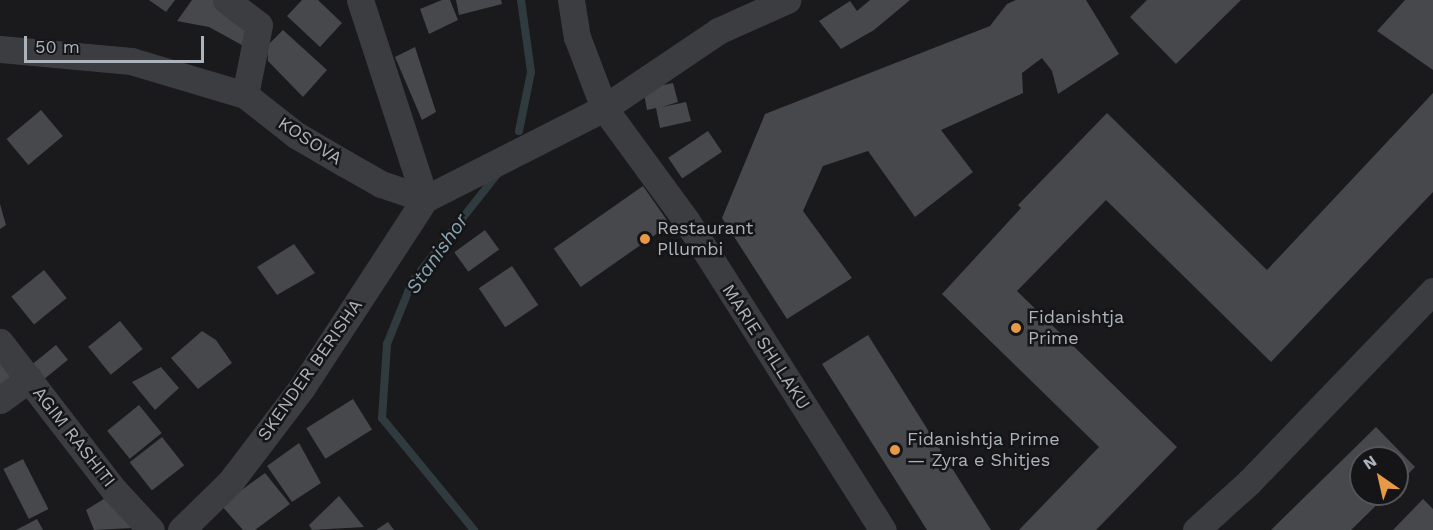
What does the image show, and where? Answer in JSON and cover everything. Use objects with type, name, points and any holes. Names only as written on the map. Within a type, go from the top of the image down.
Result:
[{"type":"street","points":[[226,0],[259,25],[245,95]]},
{"type":"street","points":[[360,0],[425,199],[604,108],[718,31],[787,0]]},
{"type":"street","name":"MARIE SHLLAKU","points":[[571,0],[577,37],[604,108],[686,220],[884,530]]},
{"type":"street","name":"KOSOVA","points":[[0,49],[131,61],[245,95],[296,135],[344,163],[381,184],[425,199]]},
{"type":"street","name":"SKENDER BERISHA","points":[[181,530],[231,481],[303,387],[425,199]]},
{"type":"street","points":[[1196,530],[1249,482],[1433,291]]},
{"type":"street","name":"AGIM RASHITI","points":[[0,342],[114,490],[151,530]]},
{"type":"street","points":[[0,400],[29,379]]},
{"type":"building","points":[[149,0],[175,0],[166,12]]},
{"type":"building","points":[[192,0],[216,0],[254,34],[251,50],[209,27],[177,21]]},
{"type":"building","points":[[302,0],[318,0],[342,23],[320,47],[287,16]]},
{"type":"building","points":[[442,0],[450,0],[458,20],[429,34],[420,9]]},
{"type":"building","points":[[456,0],[501,0],[502,4],[459,15]]},
{"type":"building","points":[[870,0],[910,0],[874,30],[841,49],[819,21],[850,1],[857,11]]},
{"type":"building","points":[[1016,0],[1086,0],[1119,54],[1058,94],[1052,71],[1042,58],[1022,73],[1023,93],[941,130],[973,172],[915,217],[868,151],[823,166],[803,211],[852,278],[787,319],[722,218],[765,114],[990,26],[1007,4]]},
{"type":"building","points":[[1147,0],[1241,0],[1176,64],[1130,17]]},
{"type":"building","points":[[1405,0],[1433,0],[1433,70],[1377,31]]},
{"type":"building","points":[[283,30],[327,70],[303,97],[268,61],[267,46]]},
{"type":"building","points":[[415,47],[436,112],[422,120],[395,57]]},
{"type":"building","points":[[673,83],[678,102],[662,107],[686,102],[691,121],[660,128],[656,108],[647,110],[643,89]]},
{"type":"building","name":"Fidanishtja Prime","points":[[1433,93],[1433,192],[1271,362],[1106,200],[1017,291],[1177,447],[1096,530],[1019,530],[1099,447],[942,294],[1021,208],[1018,205],[1107,113],[1267,270]]},
{"type":"building","points":[[41,110],[63,136],[28,165],[7,139]]},
{"type":"building","points":[[708,131],[722,152],[682,179],[668,158]]},
{"type":"building","points":[[643,186],[670,225],[581,287],[554,249]]},
{"type":"building","points":[[0,204],[6,225],[0,229]]},
{"type":"building","points":[[485,230],[499,249],[468,272],[454,252]]},
{"type":"building","points":[[294,244],[315,273],[277,295],[257,267]]},
{"type":"building","points":[[512,266],[538,305],[505,327],[479,288]]},
{"type":"building","points":[[44,270],[67,298],[34,324],[11,296]]},
{"type":"building","points":[[120,321],[143,349],[111,375],[88,347]]},
{"type":"building","points":[[202,331],[216,340],[232,363],[198,389],[171,358]]},
{"type":"building","points":[[868,335],[991,530],[927,530],[822,364]]},
{"type":"building","points":[[56,345],[68,360],[44,379],[32,365]]},
{"type":"building","points":[[0,360],[17,381],[0,394]]},
{"type":"building","points":[[161,367],[179,388],[155,410],[132,382]]},
{"type":"building","points":[[353,399],[372,430],[325,459],[306,428]]},
{"type":"building","points":[[139,405],[162,433],[130,459],[107,431]]},
{"type":"building","points":[[1376,427],[1395,446],[1357,446]]},
{"type":"building","points":[[162,437],[184,465],[152,491],[130,462]]},
{"type":"building","points":[[299,443],[321,483],[292,502],[267,466]]},
{"type":"building","points":[[1349,453],[1349,506],[1376,506],[1351,530],[1271,530]]},
{"type":"building","points":[[23,459],[48,509],[29,519],[3,469]]},
{"type":"building","points":[[1409,461],[1415,467],[1409,473]]},
{"type":"building","points":[[265,473],[290,504],[255,530],[243,530],[221,505]]},
{"type":"building","points":[[339,496],[364,527],[312,530],[309,525]]},
{"type":"building","points":[[107,497],[132,528],[94,530],[86,510]]},
{"type":"building","points":[[1423,499],[1433,509],[1433,530],[1393,530]]},
{"type":"building","points":[[37,519],[43,530],[16,530]]},
{"type":"building","points":[[388,522],[394,530],[376,530]]},
{"type":"waterway","name":"Stanishor","points":[[519,131],[531,72],[521,0]]},
{"type":"waterway","name":"Stanishor","points":[[474,530],[382,418],[387,344],[412,282],[499,172]]},
{"type":"place","name":"Restaurant Pllumbi","points":[[645,239]]},
{"type":"place","name":"Fidanishtja Prime","points":[[1016,328]]},
{"type":"place","name":"Fidanishtja Prime — Zyra e Shitjes","points":[[895,450]]}]
